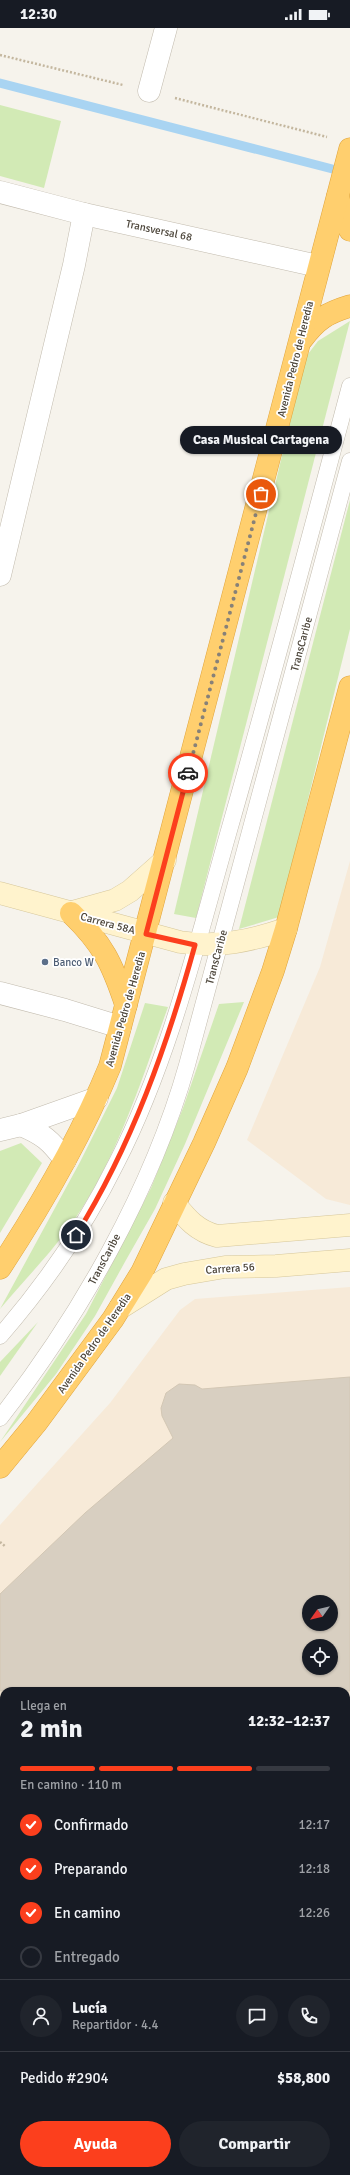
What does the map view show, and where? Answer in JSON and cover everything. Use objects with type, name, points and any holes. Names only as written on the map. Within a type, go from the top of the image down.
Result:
[{"type":"highway","name":"Avenida Pedro de Heredia","points":[[0,1268],[29,1224],[65,1160],[97,1098],[110,1066],[146,934],[300,342],[318,266],[350,149]]},
{"type":"highway","points":[[338,196],[343,218],[350,230]]},
{"type":"highway","points":[[300,342],[313,324],[331,312],[350,306]]},
{"type":"highway","name":"Avenida Pedro de Heredia","points":[[0,1467],[37,1422],[120,1308],[142,1272],[204,1143],[261,1007],[286,929],[350,687]]},
{"type":"highway","points":[[71,913],[100,944],[114,968],[126,1005]]},
{"type":"street","points":[[149,91],[166,28]]},
{"type":"street","name":"Transversal 68","points":[[0,192],[84,214],[318,266]]},
{"type":"street","points":[[0,575],[74,265],[84,214]]},
{"type":"street","name":"Carrera 58A","points":[[71,913],[115,900],[130,891],[165,860]]},
{"type":"street","name":"Carrera 58A","points":[[0,893],[146,934],[195,945],[220,945],[260,938],[286,929]]},
{"type":"street","points":[[0,993],[66,1010],[120,1027]]},
{"type":"street","points":[[0,1130],[21,1125],[97,1098]]},
{"type":"street","points":[[21,1125],[41,1133],[54,1144],[65,1160]]},
{"type":"street","points":[[174,1203],[190,1223],[204,1232],[217,1236],[350,1225]]},
{"type":"street","name":"Carrera 56","points":[[120,1308],[166,1279],[184,1274],[225,1266],[276,1266],[350,1260]]},
{"type":"lane","name":"TransCaribe","points":[[0,1336],[17,1317],[76,1235],[118,1160],[140,1112],[175,1017],[271,682],[350,386]]},
{"type":"lane","name":"TransCaribe","points":[[0,1418],[48,1350],[94,1279],[155,1156],[181,1086],[350,460]]},
{"type":"path","points":[[0,1542],[6,1547]]},
{"type":"shaded area","points":[[350,861],[350,1205],[326,1199],[247,1140],[320,967]]},
{"type":"shaded area","points":[[350,1287],[350,1687],[0,1687],[0,1525],[110,1403],[180,1310],[195,1299]]},
{"type":"green space","points":[[0,105],[61,121],[44,188],[0,176]]},
{"type":"green space","points":[[350,321],[196,918],[174,914],[305,358],[318,341]]},
{"type":"green space","points":[[350,500],[350,629],[279,917],[239,929]]},
{"type":"green space","points":[[244,1002],[185,1144],[155,1209],[95,1316],[56,1374],[0,1442],[86,1314],[151,1188],[183,1108],[219,1004]]},
{"type":"green space","points":[[145,1003],[168,1007],[125,1124],[112,1152],[83,1207],[65,1233],[0,1309],[80,1162],[117,1088]]},
{"type":"green space","points":[[21,1143],[42,1163],[0,1233],[0,1151]]},
{"type":"green space","points":[[38,1322],[0,1376],[0,1362]]},
{"type":"building","points":[[350,1377],[350,1687],[0,1687],[0,1594],[85,1513],[173,1438],[162,1416],[161,1408],[166,1393],[179,1384],[195,1385],[202,1389]]},
{"type":"waterway","points":[[0,83],[344,172]]},
{"type":"way so far","points":[[188,773],[261,494]]},
{"type":"place","name":"Casa Musical Cartagena","points":[[261,494]]},
{"type":"place","name":"Banco W","points":[[45,962]]},
{"type":"route","points":[[76,1235],[95,1204],[118,1160],[140,1112],[175,1017],[195,945],[146,934],[188,773]]}]
